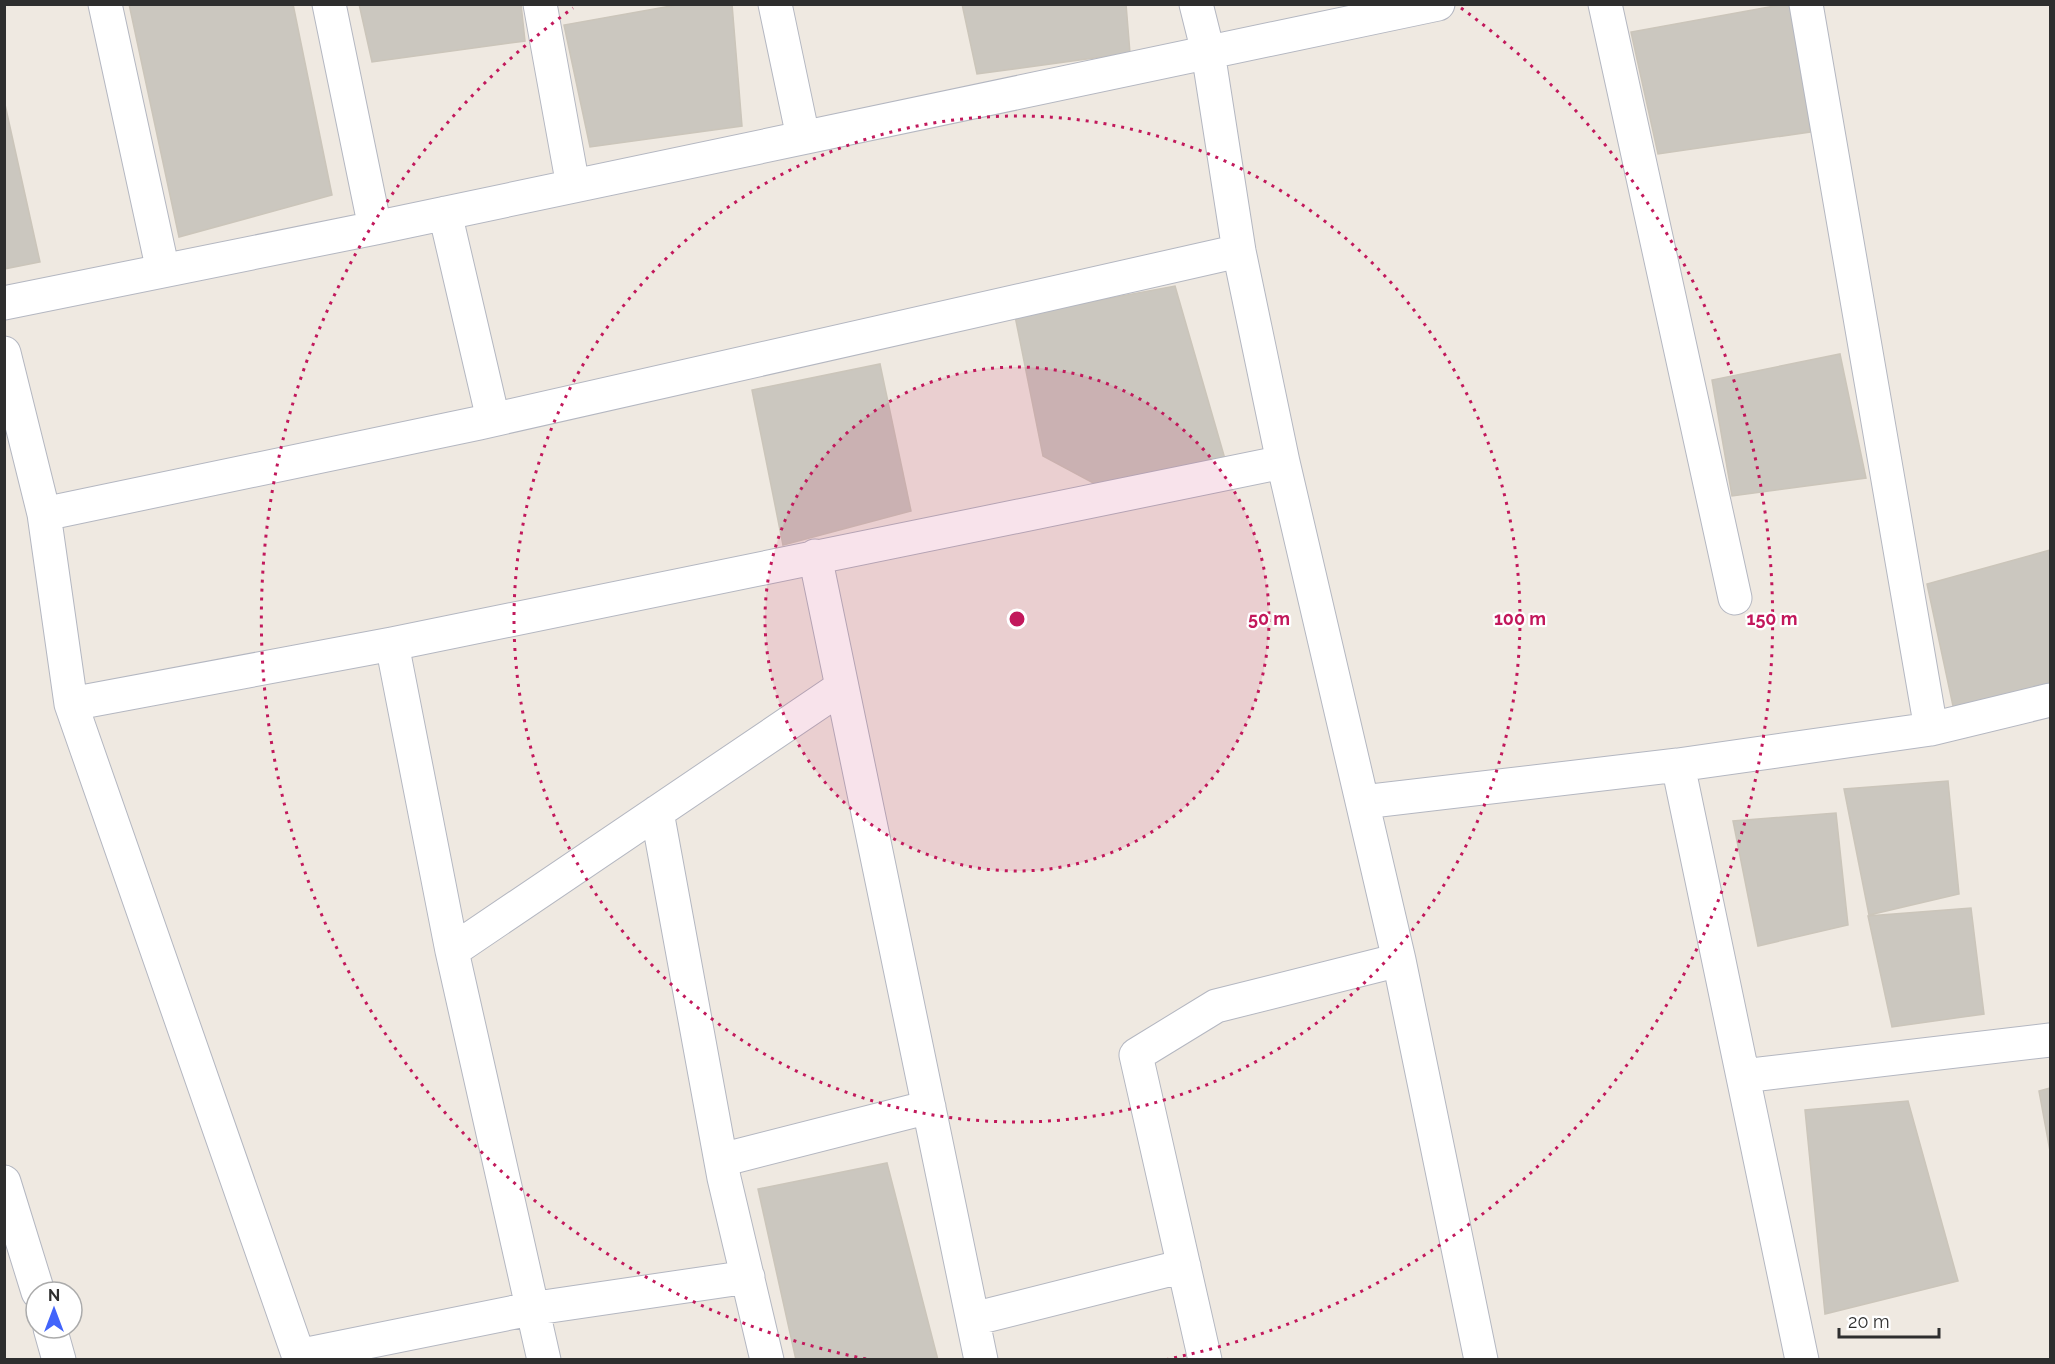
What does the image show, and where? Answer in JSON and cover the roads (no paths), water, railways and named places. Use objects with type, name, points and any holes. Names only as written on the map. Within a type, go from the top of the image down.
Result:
[{"type":"street","points":[[105,4],[163,271]]},
{"type":"street","points":[[329,4],[375,228]]},
{"type":"street","points":[[540,4],[573,186]]},
{"type":"street","points":[[775,4],[803,137]]},
{"type":"street","points":[[1196,4],[1208,52],[1239,251],[1283,462],[1399,960],[1481,1359]]},
{"type":"street","points":[[4,303],[375,228],[1438,4]]},
{"type":"street","points":[[1605,4],[1735,598]]},
{"type":"street","points":[[1806,4],[1931,729]]},
{"type":"street","points":[[445,213],[493,419]]},
{"type":"street","points":[[44,514],[493,419],[1239,251]]},
{"type":"street","points":[[4,353],[44,514],[71,704],[299,1358],[531,1309],[748,1277]]},
{"type":"street","points":[[71,704],[392,644],[1283,462]]},
{"type":"street","points":[[815,556],[981,1359]]},
{"type":"street","points":[[392,644],[452,951],[544,1359]]},
{"type":"street","points":[[452,951],[842,687]]},
{"type":"street","points":[[1363,802],[1678,765],[1931,729],[2050,700]]},
{"type":"street","points":[[1678,765],[1802,1359]]},
{"type":"street","points":[[657,812],[721,1160],[767,1359]]},
{"type":"street","points":[[1205,1359],[1136,1054],[1216,1006],[1399,960]]},
{"type":"street","points":[[1743,1076],[2050,1040]]},
{"type":"street","points":[[721,1160],[929,1107]]},
{"type":"street","points":[[4,1182],[34,1280]]},
{"type":"street","points":[[973,1319],[1184,1266]]},
{"type":"street","points":[[53,1340],[59,1359]]}]
